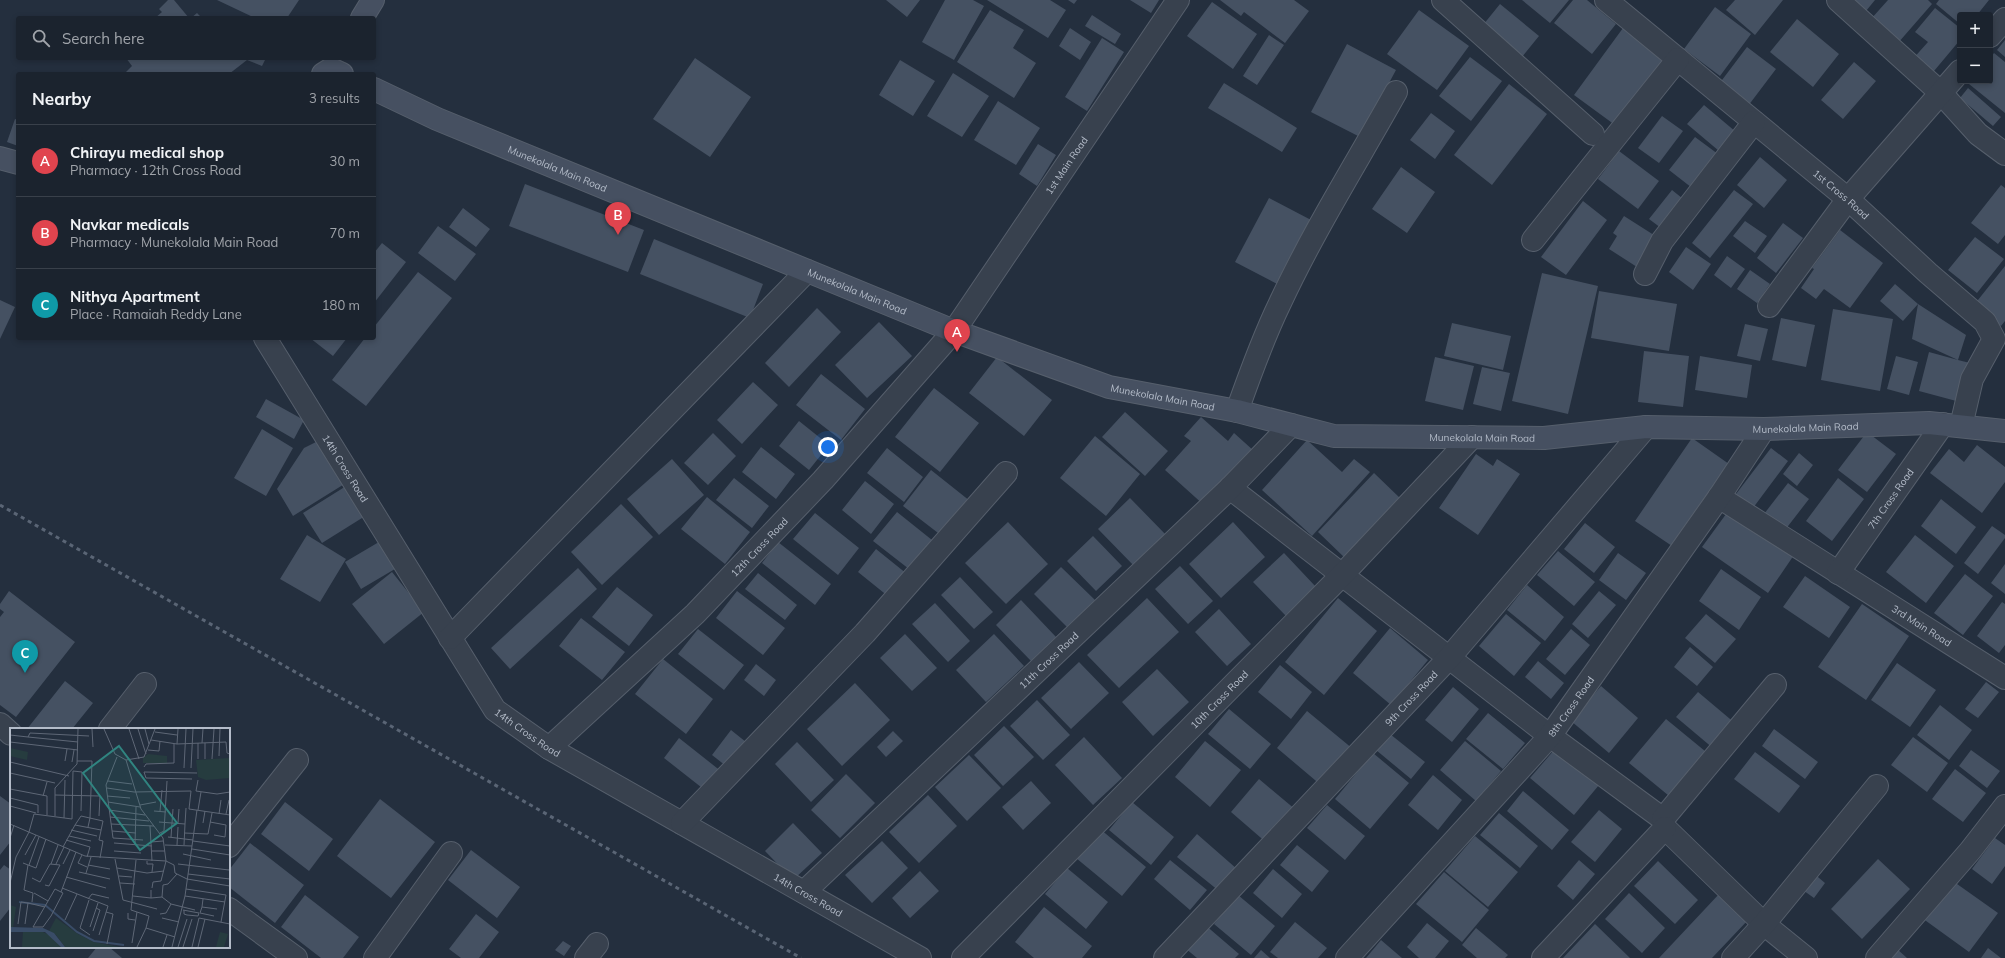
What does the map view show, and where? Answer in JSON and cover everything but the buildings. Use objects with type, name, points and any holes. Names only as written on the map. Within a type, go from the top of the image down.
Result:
[{"type":"street","points":[[363,16],[373,0]]},
{"type":"street","name":"1st Main Road","points":[[954,331],[1178,0]]},
{"type":"street","points":[[1444,0],[1593,134]]},
{"type":"street","name":"1st Cross Road","points":[[1606,0],[1848,199],[1928,273],[1985,322],[1994,338],[1972,379],[1952,425]]},
{"type":"street","points":[[1838,0],[1941,93],[1978,134],[2005,154]]},
{"type":"street","points":[[1993,33],[2005,19]]},
{"type":"street","points":[[1533,240],[1678,59]]},
{"type":"street","points":[[1769,306],[1848,199],[1957,74]]},
{"type":"street","name":"Munekolala Main Road","points":[[376,90],[437,119],[954,331],[1109,387],[1237,410],[1334,436],[1544,438],[1646,427],[1764,429],[1928,423],[2005,431]]},
{"type":"street","points":[[1237,410],[1259,349],[1279,303],[1300,262],[1396,92]]},
{"type":"street","points":[[1645,274],[1662,241],[1754,122]]},
{"type":"street","points":[[0,158],[16,162]]},
{"type":"street","points":[[450,638],[807,271]]},
{"type":"street","name":"12th Cross Road","points":[[549,748],[695,614],[823,480],[954,331]]},
{"type":"street","name":"14th Cross Road","points":[[266,340],[494,710],[549,748],[920,958]]},
{"type":"street","name":"11th Cross Road","points":[[804,892],[1230,488],[1290,425]]},
{"type":"street","name":"7th Cross Road","points":[[1838,573],[1952,425]]},
{"type":"street","name":"9th Cross Road","points":[[1165,958],[1449,658],[1646,427]]},
{"type":"street","name":"8th Cross Road","points":[[1347,958],[1550,736],[1719,497],[1764,429]]},
{"type":"street","name":"10th Cross Road","points":[[964,958],[1342,575],[1472,437]]},
{"type":"street","points":[[682,823],[866,633],[1006,473]]},
{"type":"street","points":[[1230,488],[1664,824],[1764,924],[1806,958]]},
{"type":"street","name":"3rd Main Road","points":[[1719,497],[1838,573],[2002,670]]},
{"type":"street","points":[[111,728],[145,684]]},
{"type":"street","points":[[1543,958],[1664,824],[1775,685]]},
{"type":"street","points":[[0,724],[10,733]]},
{"type":"street","points":[[230,845],[297,760]]},
{"type":"street","points":[[1733,958],[1764,924],[1877,786]]},
{"type":"street","points":[[1877,958],[1970,851],[2005,806]]},
{"type":"street","points":[[375,958],[451,853]]},
{"type":"street","points":[[230,910],[296,958]]},
{"type":"railway","points":[[0,505],[801,958]]},
{"type":"place","name":"Navkar medicals","points":[[618,235]]},
{"type":"place","name":"Chirayu medical shop","points":[[957,352]]},
{"type":"place","name":"Nithya Apartment","points":[[25,673]]}]
